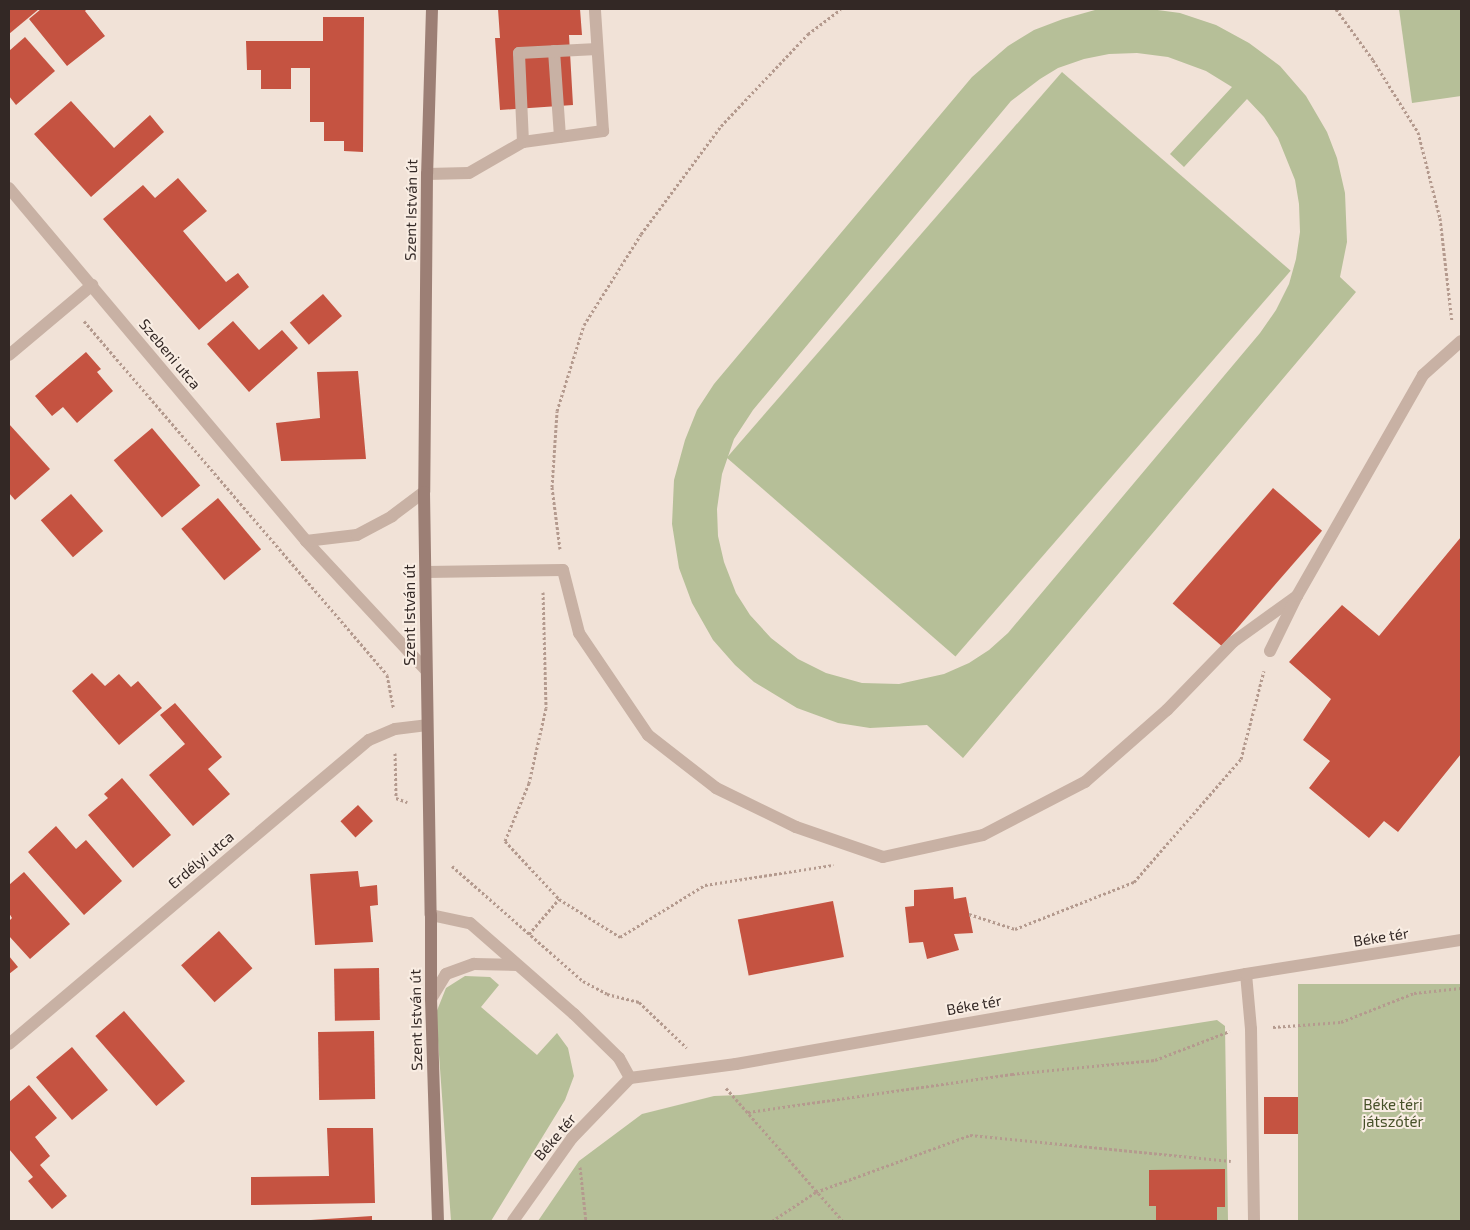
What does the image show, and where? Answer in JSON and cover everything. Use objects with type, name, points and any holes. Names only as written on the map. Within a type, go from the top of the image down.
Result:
[{"type":"street","name":"Szent István út","points":[[432,9],[427,174],[424,492],[431,999],[438,1221]]},
{"type":"street","points":[[427,174],[469,173],[523,142],[603,131],[595,9]]},
{"type":"street","points":[[523,142],[519,53],[598,49]]},
{"type":"street","points":[[554,51],[560,136]]},
{"type":"street","name":"Szebeni utca","points":[[9,188],[306,541],[426,670]]},
{"type":"street","points":[[9,355],[92,286]]},
{"type":"street","points":[[1270,652],[1297,596],[1422,375],[1458,344]]},
{"type":"street","points":[[306,541],[357,534],[392,516],[424,492]]},
{"type":"street","points":[[426,572],[563,570],[579,633],[648,735],[716,788],[796,827],[884,857],[983,835],[1085,782],[1167,710],[1233,642],[1297,596]]},
{"type":"street","name":"Erdélyi utca","points":[[9,1044],[369,740],[395,730],[427,724]]},
{"type":"street","points":[[431,915],[470,923],[574,1014],[618,1058],[630,1078]]},
{"type":"street","name":"Béke tér","points":[[513,1221],[518,1210],[572,1138],[630,1078],[736,1064],[1246,974],[1461,940]]},
{"type":"street","points":[[431,999],[446,974],[474,964],[517,965]]},
{"type":"street","points":[[1246,974],[1251,1029],[1254,1221]]},
{"type":"path","points":[[563,570],[552,488],[557,411],[584,325],[641,234],[721,126],[808,34],[841,9]]},
{"type":"path","points":[[1336,9],[1373,60],[1418,132],[1440,218],[1458,344]]},
{"type":"path","points":[[70,304],[387,675],[393,702],[395,730],[394,788],[396,798],[402,802],[428,803]]},
{"type":"path","points":[[543,570],[546,708],[529,783],[505,841],[559,899],[620,937],[705,885],[836,864]]},
{"type":"path","points":[[969,914],[1015,929],[1134,882],[1240,759],[1270,652]]},
{"type":"path","points":[[448,862],[583,981],[606,994],[640,1002],[707,1067]]},
{"type":"path","points":[[529,934],[559,899]]},
{"type":"path","points":[[843,1221],[747,1112],[1012,1074],[1155,1060],[1229,1031],[1341,1022],[1414,992],[1461,988]]},
{"type":"path","points":[[719,1089],[728,1089]]},
{"type":"path","points":[[772,1221],[816,1192],[970,1135],[1231,1161]]},
{"type":"path","points":[[579,1162],[586,1221]]},
{"type":"green space","points":[[1150,9],[1180,13],[1216,25],[1249,43],[1280,66],[1306,96],[1327,132],[1337,158],[1345,193],[1347,242],[1340,277],[1356,292],[963,758],[927,725],[870,728],[838,723],[797,708],[754,682],[735,665],[713,640],[692,603],[679,568],[672,524],[674,480],[685,440],[697,410],[714,384],[972,77],[1008,46],[1034,30],[1095,10]],"holes":[[[1137,53],[1168,57],[1206,71],[1232,87],[1170,154],[1184,167],[1247,99],[1264,117],[1278,138],[1295,180],[1299,204],[1300,232],[1296,259],[1289,284],[1276,310],[1260,333],[1008,633],[989,650],[969,663],[944,674],[899,684],[862,683],[826,673],[798,659],[771,638],[750,615],[736,593],[724,562],[718,536],[717,509],[722,474],[734,439],[753,410],[1011,101],[1058,68],[1084,59],[1109,54]]]},
{"type":"green space","points":[[1399,9],[1461,9],[1461,96],[1412,103]]},
{"type":"green space","points":[[1062,72],[1291,271],[955,656],[727,458]]},
{"type":"green space","points":[[465,976],[490,977],[499,985],[481,1007],[537,1055],[557,1033],[568,1048],[574,1076],[565,1100],[491,1221],[451,1221],[436,1013],[446,988]]},
{"type":"green space","name":"Béke téri játszótér","points":[[1298,984],[1461,984],[1461,1221],[1298,1221]]},
{"type":"green space","points":[[1217,1020],[1225,1026],[1228,1221],[538,1221],[579,1161],[642,1114],[714,1096],[740,1095]]},
{"type":"building","points":[[9,9],[39,9],[9,34]]},
{"type":"building","points":[[41,9],[87,9],[85,11],[105,36],[67,66],[29,19]]},
{"type":"building","points":[[498,9],[580,9],[582,35],[569,35],[573,105],[500,110],[495,38],[500,38]]},
{"type":"building","points":[[323,17],[364,17],[363,152],[344,151],[344,141],[324,141],[324,122],[310,122],[310,68],[291,68],[291,89],[261,89],[261,70],[247,70],[246,41],[323,41]]},
{"type":"building","points":[[25,37],[55,71],[16,105],[9,96],[9,51]]},
{"type":"building","points":[[71,101],[114,148],[150,115],[164,132],[91,197],[34,134]]},
{"type":"building","points":[[178,178],[207,211],[183,231],[226,282],[238,273],[249,287],[199,330],[103,219],[143,185],[155,198]]},
{"type":"building","points":[[323,294],[342,316],[309,345],[290,323]]},
{"type":"building","points":[[233,321],[259,350],[282,330],[298,348],[249,392],[207,344]]},
{"type":"building","points":[[86,352],[101,369],[97,372],[113,391],[77,423],[63,407],[52,416],[35,396]]},
{"type":"building","points":[[358,371],[366,459],[281,461],[276,423],[320,418],[317,372]]},
{"type":"building","points":[[9,424],[50,469],[15,500],[9,493]]},
{"type":"building","points":[[152,428],[200,485],[162,518],[114,460]]},
{"type":"building","points":[[1273,488],[1322,531],[1222,646],[1173,603]]},
{"type":"building","points":[[71,494],[103,531],[73,557],[41,520]]},
{"type":"building","points":[[218,498],[261,549],[224,580],[181,529]]},
{"type":"building","points":[[1461,537],[1461,754],[1398,832],[1384,821],[1369,838],[1309,788],[1330,761],[1303,740],[1331,699],[1289,662],[1342,605],[1379,636]]},
{"type":"building","points":[[92,673],[105,686],[119,674],[131,687],[138,681],[162,708],[119,745],[72,691]]},
{"type":"building","points":[[175,703],[222,757],[208,769],[230,794],[193,826],[149,775],[185,744],[160,715]]},
{"type":"building","points":[[122,778],[171,835],[133,868],[88,815],[108,798],[104,794]]},
{"type":"building","points":[[358,805],[373,821],[355,837],[340,821]]},
{"type":"building","points":[[56,826],[76,849],[86,840],[122,881],[84,915],[28,852]]},
{"type":"building","points":[[358,871],[360,887],[377,885],[378,905],[370,906],[373,942],[315,945],[310,874]]},
{"type":"building","points":[[24,872],[70,924],[30,959],[9,936],[9,921],[12,918],[9,913],[9,885]]},
{"type":"building","points":[[953,887],[954,899],[966,897],[973,933],[954,934],[959,950],[927,959],[923,942],[909,943],[905,907],[914,906],[914,890]]},
{"type":"building","points":[[833,901],[844,957],[749,975],[738,920]]},
{"type":"building","points":[[219,931],[252,968],[215,1002],[181,965]]},
{"type":"building","points":[[9,956],[18,967],[9,974]]},
{"type":"building","points":[[379,968],[380,1020],[335,1021],[334,969]]},
{"type":"building","points":[[124,1011],[185,1081],[156,1106],[95,1036]]},
{"type":"building","points":[[374,1031],[375,1099],[319,1100],[318,1032]]},
{"type":"building","points":[[72,1047],[108,1090],[72,1120],[36,1077]]},
{"type":"building","points":[[29,1085],[57,1118],[35,1137],[50,1156],[40,1165],[67,1196],[52,1209],[28,1181],[33,1177],[9,1149],[9,1102]]},
{"type":"building","points":[[1264,1097],[1298,1097],[1298,1134],[1264,1134]]},
{"type":"building","points":[[327,1128],[373,1128],[375,1203],[251,1205],[251,1177],[329,1176]]},
{"type":"building","points":[[1225,1169],[1225,1207],[1217,1207],[1217,1221],[1156,1221],[1156,1206],[1149,1206],[1149,1170]]},
{"type":"building","points":[[372,1216],[372,1221],[311,1221],[311,1220]]}]
